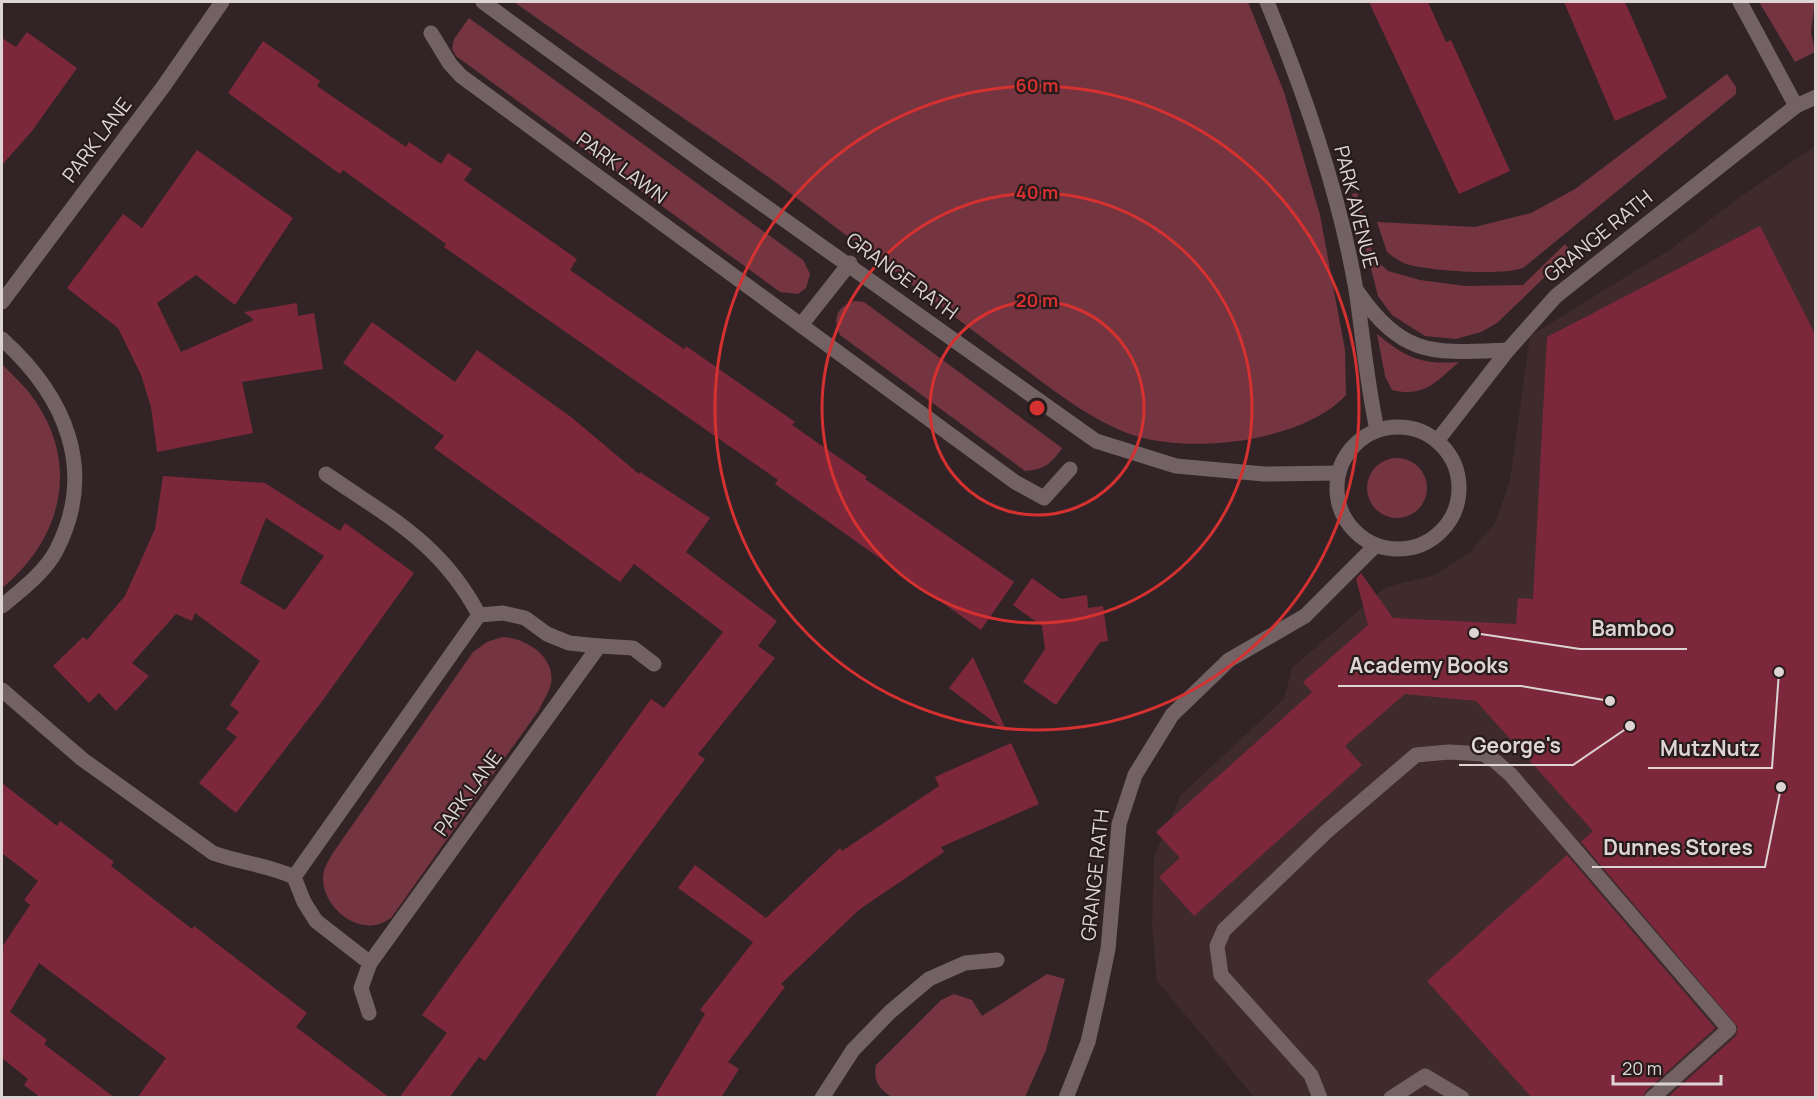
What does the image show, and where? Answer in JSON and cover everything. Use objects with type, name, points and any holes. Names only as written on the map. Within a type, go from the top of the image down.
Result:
[{"type":"street","name":"PARK LANE","points":[[2,302],[163,87],[222,2]]},
{"type":"street","name":"GRANGE RATH","points":[[483,2],[1095,441],[1176,466],[1264,474],[1339,473]]},
{"type":"street","name":"PARK AVENUE","points":[[1267,2],[1304,96],[1337,209],[1355,289],[1377,430]]},
{"type":"street","points":[[1740,2],[1796,106]]},
{"type":"street","name":"PARK LAWN","points":[[431,33],[450,64],[461,76],[1015,482],[1044,498],[1070,469]]},
{"type":"street","name":"GRANGE RATH","points":[[1437,441],[1508,350],[1556,296],[1796,106],[1815,97]]},
{"type":"street","points":[[801,325],[849,264]]},
{"type":"street","points":[[1355,289],[1376,319],[1401,340],[1426,348],[1454,352],[1508,350]]},
{"type":"street","points":[[2,339],[22,357],[58,411],[73,447],[76,482],[69,517],[55,552],[42,569],[2,606]]},
{"type":"street","points":[[1395,427],[1412,429],[1437,441],[1454,463],[1459,483],[1457,504],[1449,522],[1435,537],[1416,547],[1396,550],[1376,545],[1360,537],[1348,524],[1340,508],[1337,491],[1339,473],[1347,455],[1360,440],[1377,430],[1395,427]]},
{"type":"street","points":[[326,474],[399,521],[441,557],[464,588],[479,615]]},
{"type":"street","name":"GRANGE RATH","points":[[1066,1098],[1088,1042],[1108,949],[1119,824],[1125,796],[1135,775],[1172,715],[1230,660],[1305,615],[1376,545]]},
{"type":"street","points":[[479,615],[503,613],[525,618],[547,634],[568,643],[633,648],[654,664]]},
{"type":"street","points":[[294,877],[479,615]]},
{"type":"street","name":"PARK LANE","points":[[369,1013],[361,987],[370,963],[599,646]]},
{"type":"street","points":[[2,690],[82,759],[213,853],[294,877],[316,921],[370,963]]},
{"type":"street","points":[[1320,1098],[1311,1075],[1221,975],[1216,946],[1224,930],[1326,832],[1389,776],[1416,755],[1449,752],[1483,754],[1496,761],[1511,775],[1729,1029],[1652,1098]]},
{"type":"street","points":[[828,1095],[853,1050],[890,1012],[928,979],[965,963],[997,960]]},
{"type":"street","points":[[1391,1098],[1425,1076],[1462,1098]]},
{"type":"shaded area","points":[[514,2],[1248,2],[1284,92],[1320,215],[1345,350],[1346,395],[1327,411],[1304,423],[1276,433],[1247,439],[1187,444],[1136,436],[1118,429],[1067,400],[763,173]]},
{"type":"shaded area","points":[[1759,2],[1815,2],[1811,32],[1815,52],[1795,62]]},
{"type":"shaded area","points":[[469,18],[803,260],[810,274],[806,288],[798,294],[780,292],[456,56],[452,49],[454,39]]},
{"type":"shaded area","points":[[1727,74],[1736,87],[1736,94],[1523,268],[1499,272],[1431,269],[1406,264],[1387,252],[1377,222],[1475,227],[1531,213],[1575,189]]},
{"type":"shaded area","points":[[1815,146],[1815,1097],[1254,1097],[1157,981],[1152,926],[1154,857],[1181,795],[1284,699],[1292,668],[1386,587],[1435,575],[1470,552],[1495,523],[1510,481],[1530,336],[1671,249],[1740,197]]},
{"type":"shaded area","points":[[1357,193],[1374,258],[1388,271],[1420,280],[1465,286],[1523,285],[1565,244],[1571,252],[1497,323],[1481,332],[1456,339],[1425,336],[1392,315],[1378,296],[1352,194]]},
{"type":"shaded area","points":[[855,301],[864,302],[1062,448],[1051,462],[1025,471],[840,335],[836,324],[838,314],[844,306]]},
{"type":"shaded area","points":[[1377,334],[1414,358],[1434,362],[1459,362],[1437,381],[1421,390],[1403,392],[1392,390],[1385,376]]},
{"type":"shaded area","points":[[2,364],[27,390],[44,416],[55,442],[60,468],[59,494],[52,520],[40,544],[24,567],[2,588]]},
{"type":"shaded area","points":[[1391,458],[1403,458],[1414,463],[1422,471],[1427,488],[1425,500],[1414,513],[1403,518],[1391,518],[1380,513],[1372,505],[1367,494],[1367,482],[1372,471],[1380,463]]},
{"type":"shaded area","points":[[502,637],[529,645],[549,665],[551,684],[539,710],[391,918],[380,924],[368,925],[347,919],[331,902],[326,892],[323,882],[324,871],[329,860],[473,652],[487,642]]},
{"type":"shaded area","points":[[1047,974],[1065,979],[1046,1050],[1025,1097],[892,1097],[878,1084],[875,1076],[876,1065],[941,1000],[954,994],[972,1000],[982,1016]]},
{"type":"building","points":[[1369,2],[1428,2],[1446,42],[1451,40],[1510,171],[1459,194]]},
{"type":"building","points":[[1564,2],[1625,2],[1667,98],[1615,121]]},
{"type":"building","points":[[27,32],[77,68],[32,131],[2,165],[2,38],[16,47]]},
{"type":"building","points":[[263,41],[320,81],[317,86],[406,147],[409,142],[441,164],[448,153],[472,169],[464,180],[577,259],[570,270],[684,349],[686,346],[795,422],[792,425],[867,477],[865,479],[1014,582],[981,630],[775,484],[778,480],[444,247],[446,244],[343,170],[340,174],[228,93]]},
{"type":"building","points":[[197,150],[293,218],[235,305],[196,275],[157,303],[181,352],[254,320],[244,312],[297,303],[298,316],[314,313],[323,369],[242,382],[253,433],[157,452],[151,407],[141,375],[118,328],[67,288],[123,214],[142,228]]},
{"type":"building","points":[[1760,226],[1815,334],[1815,1098],[1667,1098],[1736,1036],[1738,1027],[1581,842],[1593,831],[1476,701],[1405,694],[1345,746],[1362,765],[1194,916],[1159,877],[1180,858],[1156,832],[1312,692],[1303,682],[1368,625],[1356,579],[1361,573],[1393,618],[1516,624],[1518,598],[1533,599],[1547,337]]},
{"type":"building","points":[[372,322],[455,382],[477,350],[571,417],[639,474],[640,472],[710,518],[686,552],[777,621],[758,646],[775,658],[698,754],[705,759],[615,879],[485,1061],[479,1057],[449,1098],[399,1098],[447,1033],[422,1015],[651,699],[664,708],[723,632],[634,564],[620,582],[434,448],[444,436],[343,363]]},
{"type":"building","points":[[163,476],[265,483],[340,531],[345,523],[414,573],[323,700],[236,813],[199,783],[237,737],[226,729],[239,712],[230,705],[260,661],[195,613],[192,621],[176,614],[132,663],[149,676],[116,711],[99,693],[89,703],[53,666],[83,637],[87,640],[125,596],[155,529]],"holes":[[[266,518],[324,556],[285,610],[240,583]]]},
{"type":"building","points":[[1032,578],[1061,599],[1087,595],[1088,608],[1103,606],[1108,641],[1100,642],[1056,705],[1023,682],[1045,649],[1042,626],[1013,605]]},
{"type":"building","points":[[973,657],[1007,732],[949,688]]},
{"type":"building","points":[[1011,743],[1039,804],[941,847],[944,852],[860,909],[781,984],[785,987],[728,1062],[739,1069],[721,1098],[654,1098],[705,1014],[700,1010],[753,942],[678,888],[695,865],[766,918],[840,848],[842,851],[939,786],[935,777]]},
{"type":"building","points":[[2,783],[57,826],[60,821],[114,862],[111,866],[192,929],[194,926],[307,1013],[296,1027],[390,1098],[137,1098],[166,1058],[39,963],[10,1012],[47,1040],[44,1044],[115,1098],[41,1098],[24,1085],[28,1079],[2,1058],[2,947],[30,905],[24,900],[38,881],[2,853]]},
{"type":"building","points":[[1567,855],[1715,1028],[1646,1091],[1643,1098],[1532,1098],[1427,981]]},
{"type":"place","name":"Bamboo","points":[[1474,633]]},
{"type":"place","name":"MutzNutz","points":[[1779,672]]},
{"type":"place","name":"Academy Books","points":[[1610,701]]},
{"type":"place","name":"George's","points":[[1630,726]]},
{"type":"place","name":"Dunnes Stores","points":[[1781,787]]}]
